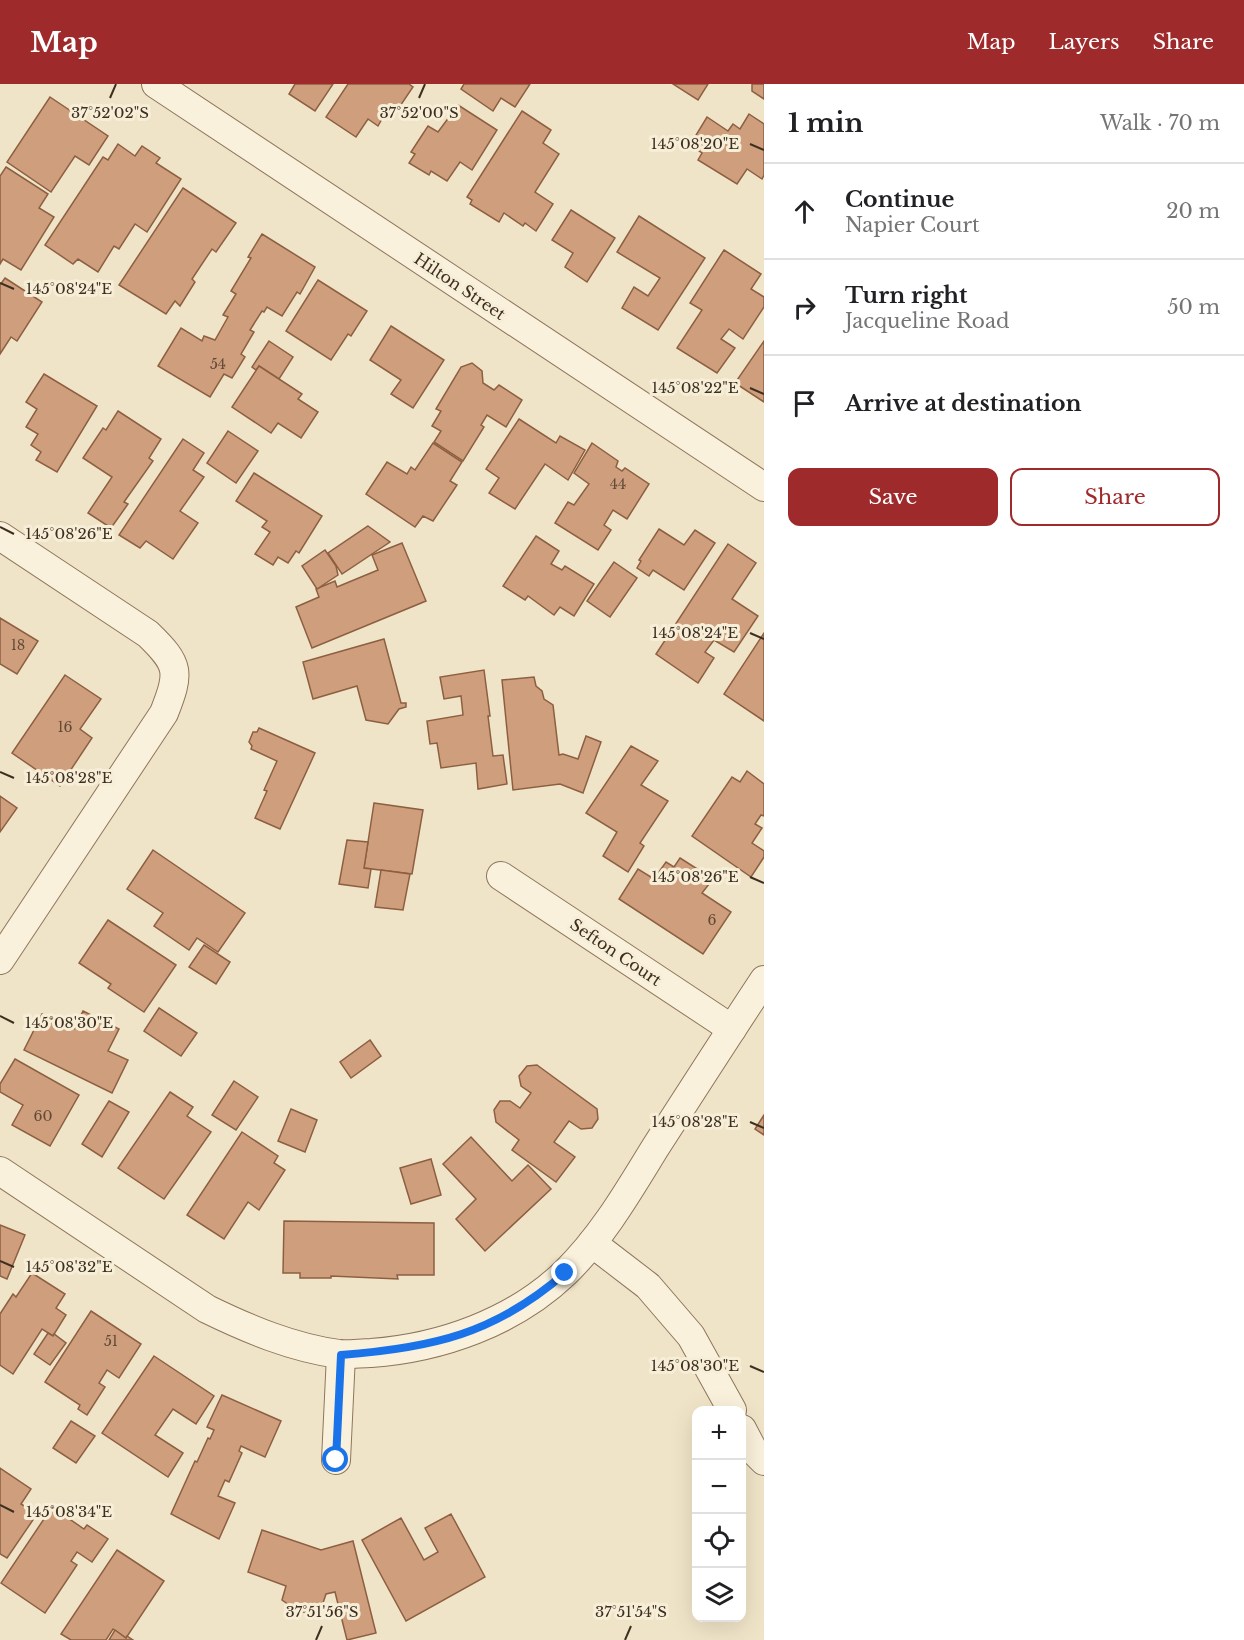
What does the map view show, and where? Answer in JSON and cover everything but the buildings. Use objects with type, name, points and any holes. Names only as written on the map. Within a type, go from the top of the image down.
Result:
[{"type":"street","name":"Hilton Street","points":[[156,84],[764,487]]},
{"type":"street","points":[[0,536],[148,634],[165,651],[176,671],[173,690],[164,713],[0,960]]},
{"type":"street","name":"Sefton Court","points":[[501,876],[732,1029]]},
{"type":"street","points":[[0,1171],[207,1309],[243,1326],[302,1346],[341,1355],[426,1345],[464,1335],[507,1314],[540,1295],[565,1273],[605,1227],[764,980]]},
{"type":"street","points":[[592,1243],[648,1286],[691,1336],[730,1406]]},
{"type":"street","points":[[336,1460],[341,1355]]},
{"type":"street","points":[[746,1438],[753,1450],[764,1461]]},
{"type":"route","points":[[336,1460],[341,1355],[426,1345],[464,1335],[540,1295],[565,1273]]}]
